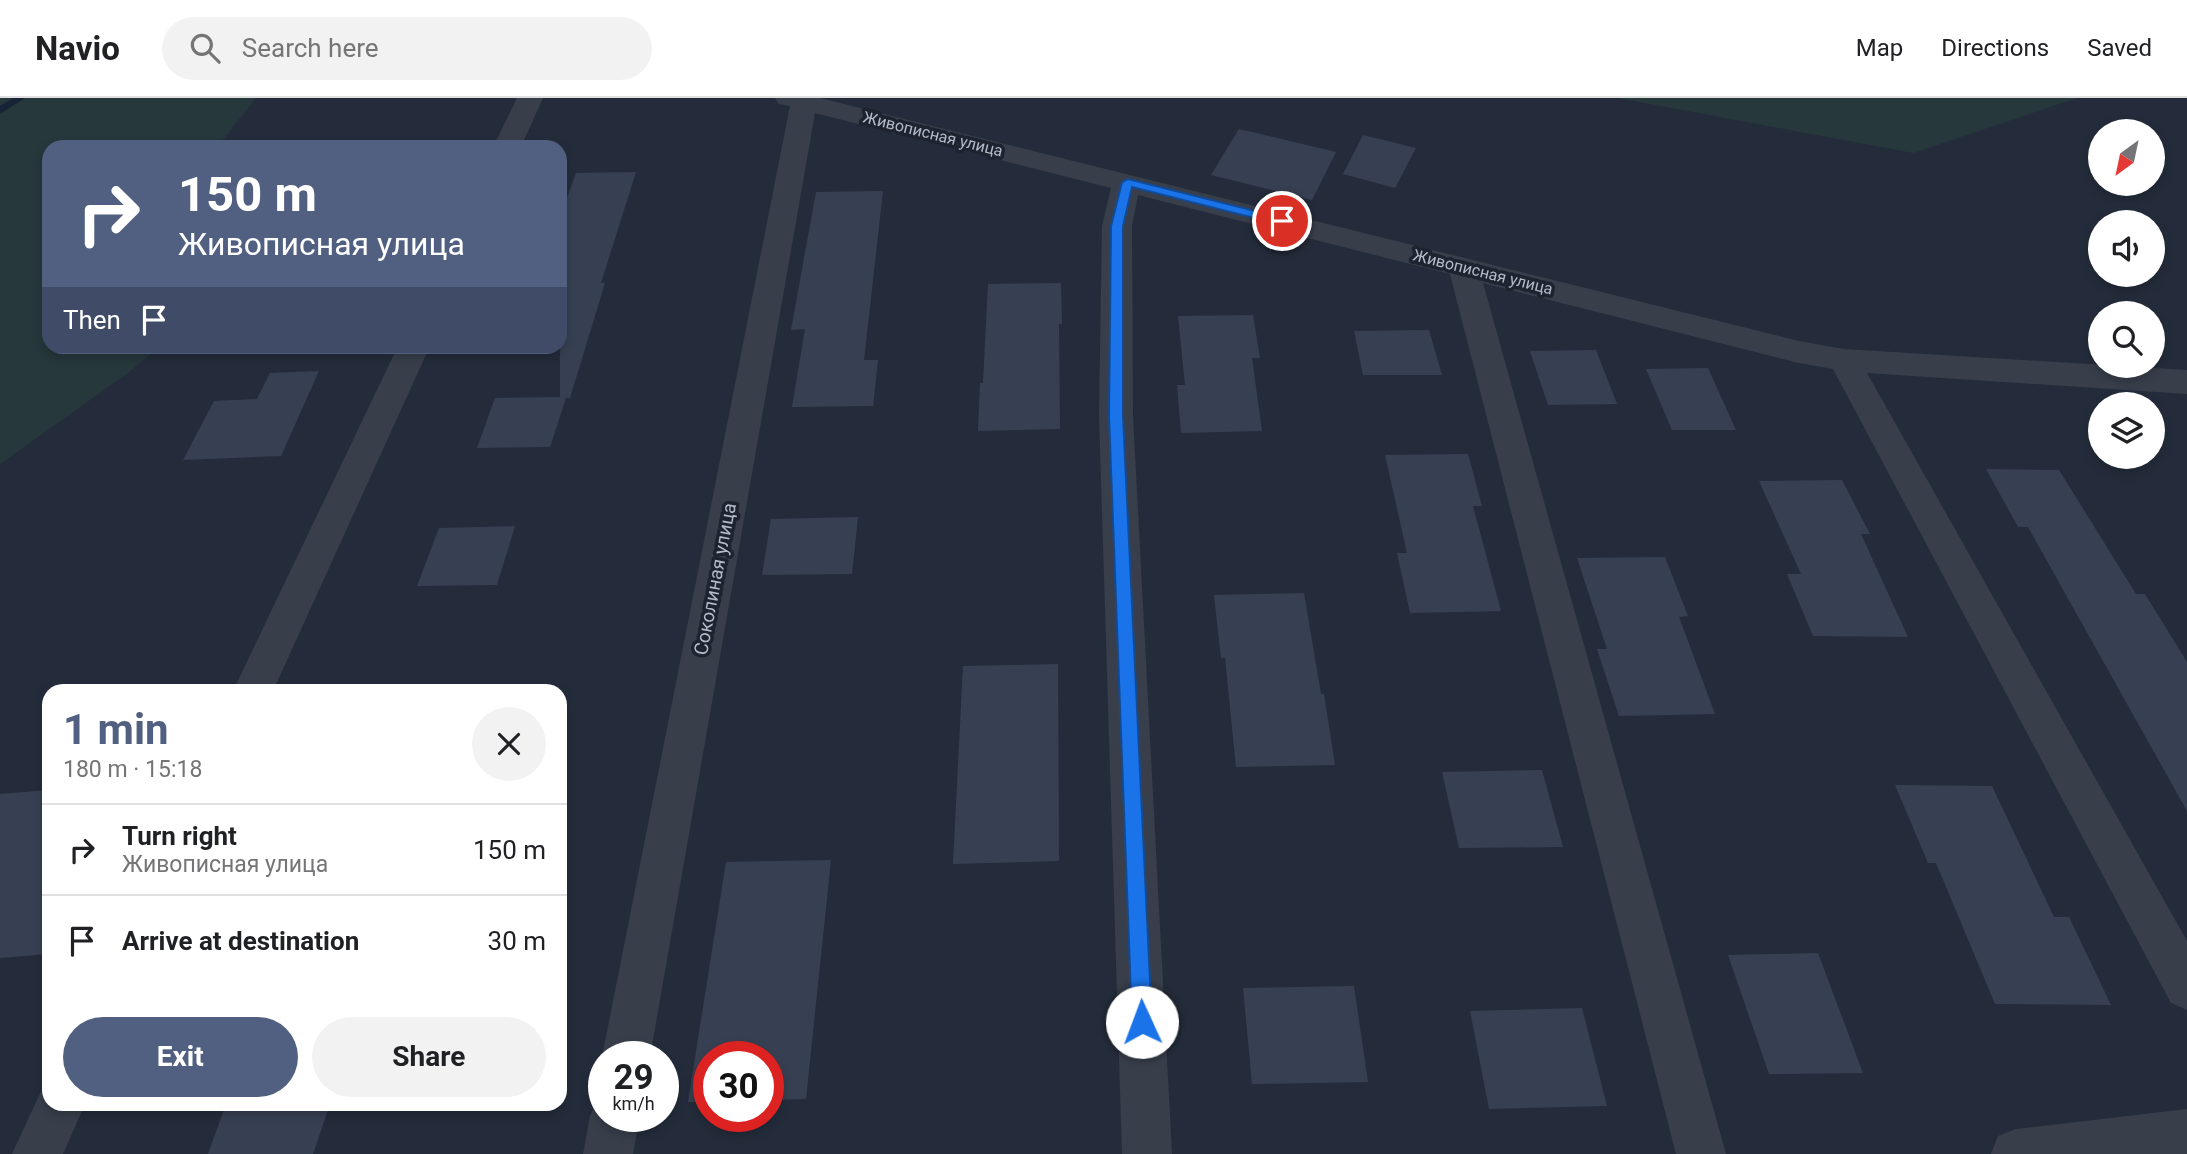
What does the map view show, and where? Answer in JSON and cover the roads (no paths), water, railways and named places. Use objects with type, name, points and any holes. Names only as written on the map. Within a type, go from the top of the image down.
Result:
[{"type":"street","points":[[510,140],[530,98]]},
{"type":"street","name":"Живописная улица","points":[[796,100],[1800,352],[1844,360],[2187,382]]},
{"type":"street","name":"Соколиная улица","points":[[629,1041],[796,100]]},
{"type":"street","points":[[1128,182],[1117,226],[1116,416],[1147,1154]]},
{"type":"street","points":[[1463,267],[1701,1154]]},
{"type":"street","points":[[256,684],[410,354]]},
{"type":"street","points":[[1844,360],[2187,987]]},
{"type":"street","points":[[37,1154],[57,1111]]},
{"type":"street","points":[[608,1154],[612,1132]]},
{"type":"street","points":[[2016,1154],[2187,1134]]},
{"type":"waterway","points":[[0,111],[20,98]]}]
